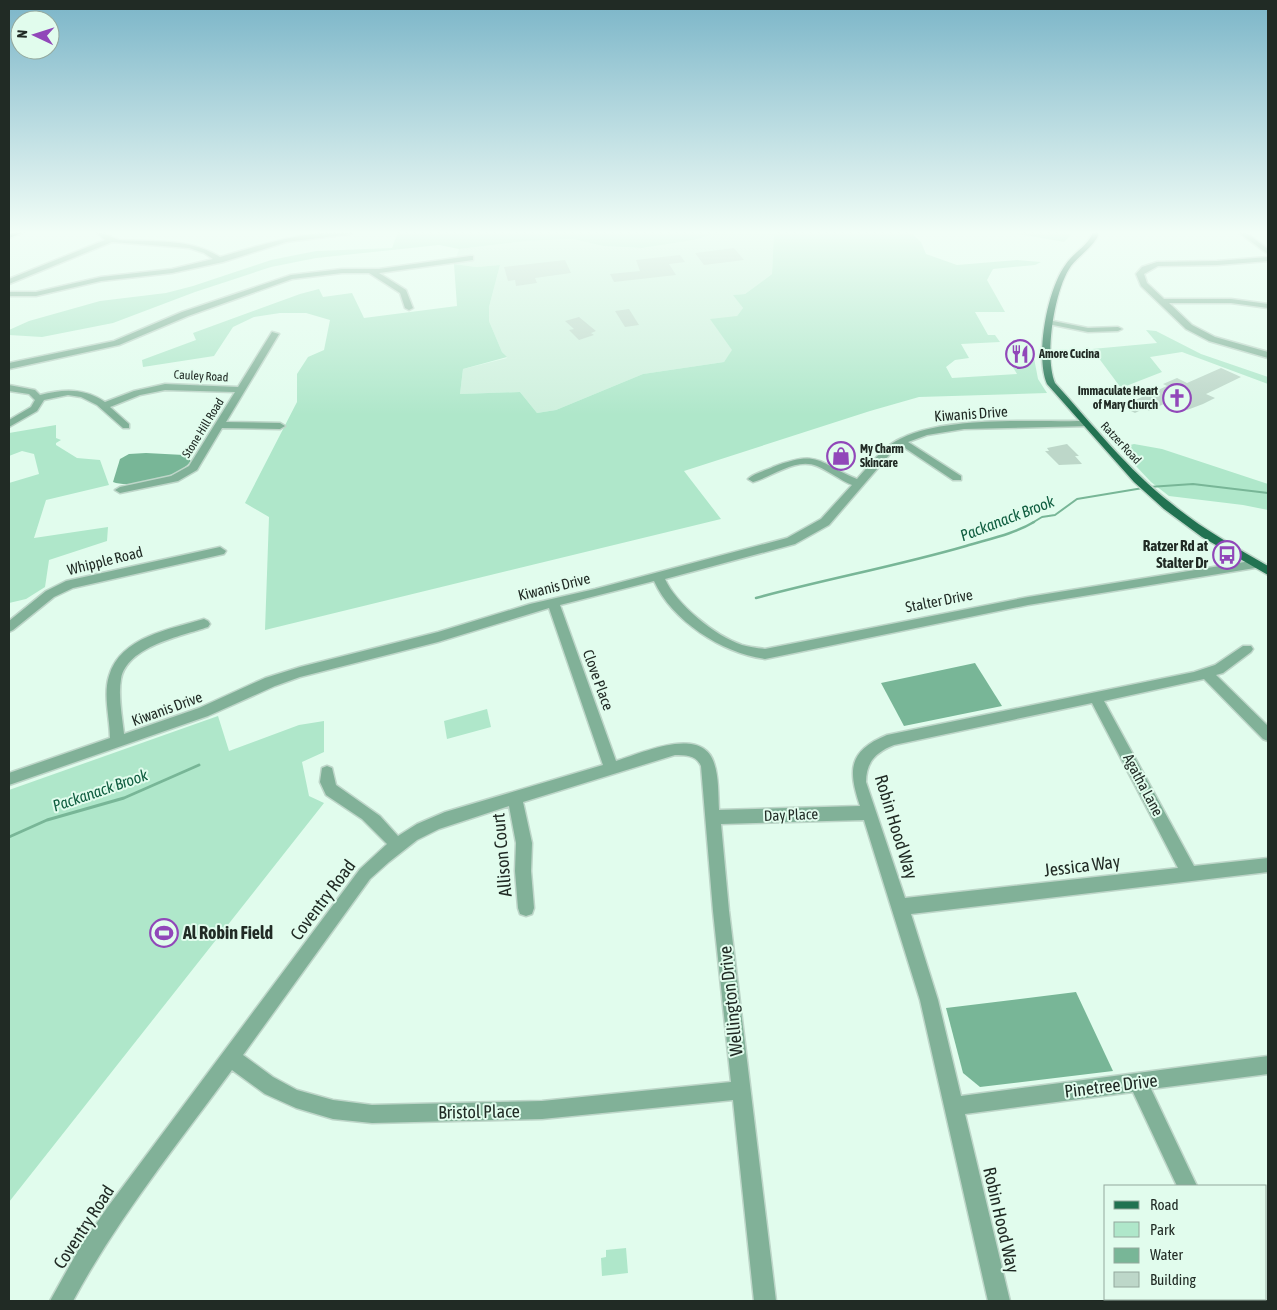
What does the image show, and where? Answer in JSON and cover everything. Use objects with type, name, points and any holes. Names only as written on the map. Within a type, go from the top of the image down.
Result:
[{"type":"main road","name":"Ratzer Road","points":[[1058,293],[1044,360],[1048,380],[1058,394],[1146,488],[1206,534],[1268,571]]},
{"type":"street","points":[[9,294],[42,293]]},
{"type":"street","points":[[9,366],[116,343],[186,314],[244,293]]},
{"type":"street","points":[[403,293],[409,308]]},
{"type":"street","points":[[1154,293],[1183,323],[1197,332],[1223,342],[1268,355]]},
{"type":"street","points":[[1162,301],[1231,301],[1268,306]]},
{"type":"street","points":[[1051,322],[1088,330],[1118,329]]},
{"type":"street","name":"Stone Hill Road","points":[[120,490],[165,482],[193,468],[275,334]]},
{"type":"street","name":"Cauley Road","points":[[104,406],[125,397],[156,388],[180,387],[241,390]]},
{"type":"street","points":[[9,388],[32,392],[40,398],[77,392],[87,395],[104,406],[126,426]]},
{"type":"street","points":[[9,424],[34,409],[39,403],[40,398]]},
{"type":"street","name":"Kiwanis Drive","points":[[9,779],[203,712],[270,682],[300,672],[438,636],[498,617],[775,546],[806,534],[818,527],[834,514],[887,452],[902,442],[925,432],[950,428],[1085,424]]},
{"type":"street","points":[[220,425],[280,426]]},
{"type":"street","points":[[902,442],[957,478]]},
{"type":"street","points":[[753,479],[795,462],[807,461],[819,463],[844,478],[859,484]]},
{"type":"street","name":"Whipple Road","points":[[9,627],[50,594],[70,584],[220,551]]},
{"type":"street","name":"Stalter Drive","points":[[658,577],[670,599],[723,643],[742,651],[765,654],[1028,601],[1257,564]]},
{"type":"street","name":"Clove Place","points":[[553,603],[612,769]]},
{"type":"street","points":[[117,742],[115,678],[122,663],[132,652],[147,643],[204,624]]},
{"type":"street","name":"Robin Hood Way","points":[[999,1301],[929,1000],[859,782],[858,773],[865,755],[881,743],[892,738],[1207,674],[1219,669],[1247,649]]},
{"type":"street","points":[[1207,674],[1268,735]]},
{"type":"street","name":"Agatha Lane","points":[[1095,697],[1190,874]]},
{"type":"street","name":"Wellington Drive","points":[[651,757],[684,749],[692,750],[704,757],[708,766],[741,1090],[765,1301]]},
{"type":"street","name":"Coventry Road","points":[[61,1301],[87,1254],[114,1215],[366,874],[396,845],[427,826],[651,757]]},
{"type":"street","points":[[327,772],[327,782],[331,790],[378,822],[388,832],[396,845]]},
{"type":"street","name":"Allison Court","points":[[515,798],[524,843],[523,871],[526,908]]},
{"type":"street","name":"Day Place","points":[[712,817],[870,813]]},
{"type":"street","name":"Jessica Way","points":[[900,907],[1268,865]]},
{"type":"street","name":"Bristol Place","points":[[231,1058],[272,1088],[294,1098],[327,1108],[372,1114],[542,1110],[741,1090]]},
{"type":"street","name":"Pinetree Drive","points":[[954,1106],[1268,1065]]},
{"type":"street","points":[[1138,1082],[1187,1185]]},
{"type":"shaded area","points":[[493,293],[746,293],[734,295],[743,308],[737,316],[732,351],[724,362],[643,374],[556,410],[537,413],[520,392],[460,394],[463,369],[507,358],[502,352],[489,321],[489,307]]},
{"type":"green space","points":[[165,293],[192,293],[113,323],[42,337],[9,335],[9,330],[29,321],[100,301]]},
{"type":"green space","points":[[303,293],[321,293],[323,297],[352,293],[364,318],[457,306],[456,293],[493,293],[489,307],[489,321],[502,352],[507,357],[463,369],[460,394],[520,392],[537,413],[556,410],[643,374],[724,362],[732,350],[710,319],[737,316],[743,308],[733,295],[994,293],[1005,312],[975,312],[988,335],[995,335],[1000,342],[961,344],[969,358],[955,360],[946,367],[952,378],[1017,374],[1008,359],[1034,358],[1038,379],[1047,393],[919,397],[870,411],[684,471],[721,519],[265,630],[269,517],[245,503],[297,402],[297,374],[308,357],[324,350],[330,320],[306,313],[280,313],[254,317],[233,327],[214,356],[143,367],[142,360],[196,340],[193,333]]},
{"type":"green space","points":[[1146,330],[1156,331],[1201,354],[1268,377],[1268,384],[1182,352],[1150,357],[1162,372],[1121,388],[1092,349],[1157,343]]},
{"type":"green space","points":[[56,425],[56,438],[61,440],[56,445],[77,458],[100,460],[109,485],[46,500],[34,538],[108,527],[107,541],[49,560],[45,587],[26,599],[9,603],[9,483],[39,474],[34,454],[22,451],[9,456],[9,433]]},
{"type":"green space","points":[[1134,444],[1162,449],[1268,484],[1268,510],[1169,496],[1151,482],[1119,448]]},
{"type":"green space","points":[[487,709],[491,727],[447,739],[444,721]]},
{"type":"green space","points":[[218,716],[229,751],[299,725],[324,721],[324,752],[302,762],[309,796],[324,803],[9,1202],[9,790]]},
{"type":"green space","points":[[626,1248],[628,1273],[602,1276],[601,1258],[606,1257],[606,1250]]},
{"type":"water","points":[[129,454],[184,455],[191,461],[177,472],[155,480],[131,484],[113,482],[120,459]]},
{"type":"water","points":[[975,663],[1002,706],[904,726],[881,683]]},
{"type":"water","points":[[1076,992],[1113,1071],[980,1087],[963,1073],[946,1008]]},
{"type":"building","points":[[629,309],[639,325],[625,327],[615,311]]},
{"type":"building","points":[[579,317],[596,331],[591,333],[594,335],[579,340],[569,330],[574,329],[565,321]]},
{"type":"building","points":[[1221,368],[1241,377],[1206,394],[1215,398],[1203,404],[1187,410],[1170,401],[1149,411],[1145,408],[1135,413],[1125,408],[1138,402],[1135,400],[1167,386],[1163,384],[1177,378],[1187,383]]},
{"type":"building","points":[[1067,444],[1079,456],[1075,456],[1082,464],[1059,465],[1045,451],[1049,451],[1047,448]]},
{"type":"building","name":"My Charm Skincare","points":[[838,449],[852,459],[844,463],[830,453]]},
{"type":"waterway","name":"Packanack Brook","points":[[1149,487],[1193,484],[1268,493]]},
{"type":"waterway","name":"Packanack Brook","points":[[1032,523],[1042,517],[1055,515],[1077,499],[1143,488]]},
{"type":"waterway","name":"Packanack Brook","points":[[756,598],[940,553],[1010,533],[1032,523]]},
{"type":"waterway","name":"Packanack Brook","points":[[9,837],[47,820],[124,798],[199,765]]},
{"type":"place","name":"Amore Cucina","points":[[1020,354]]},
{"type":"place","name":"Immaculate Heart of Mary Church","points":[[1177,398]]},
{"type":"place","name":"My Charm Skincare","points":[[841,456]]},
{"type":"place","name":"Ratzer Rd at Stalter Dr","points":[[1227,555]]},
{"type":"place","name":"Al Robin Field","points":[[164,933]]}]
